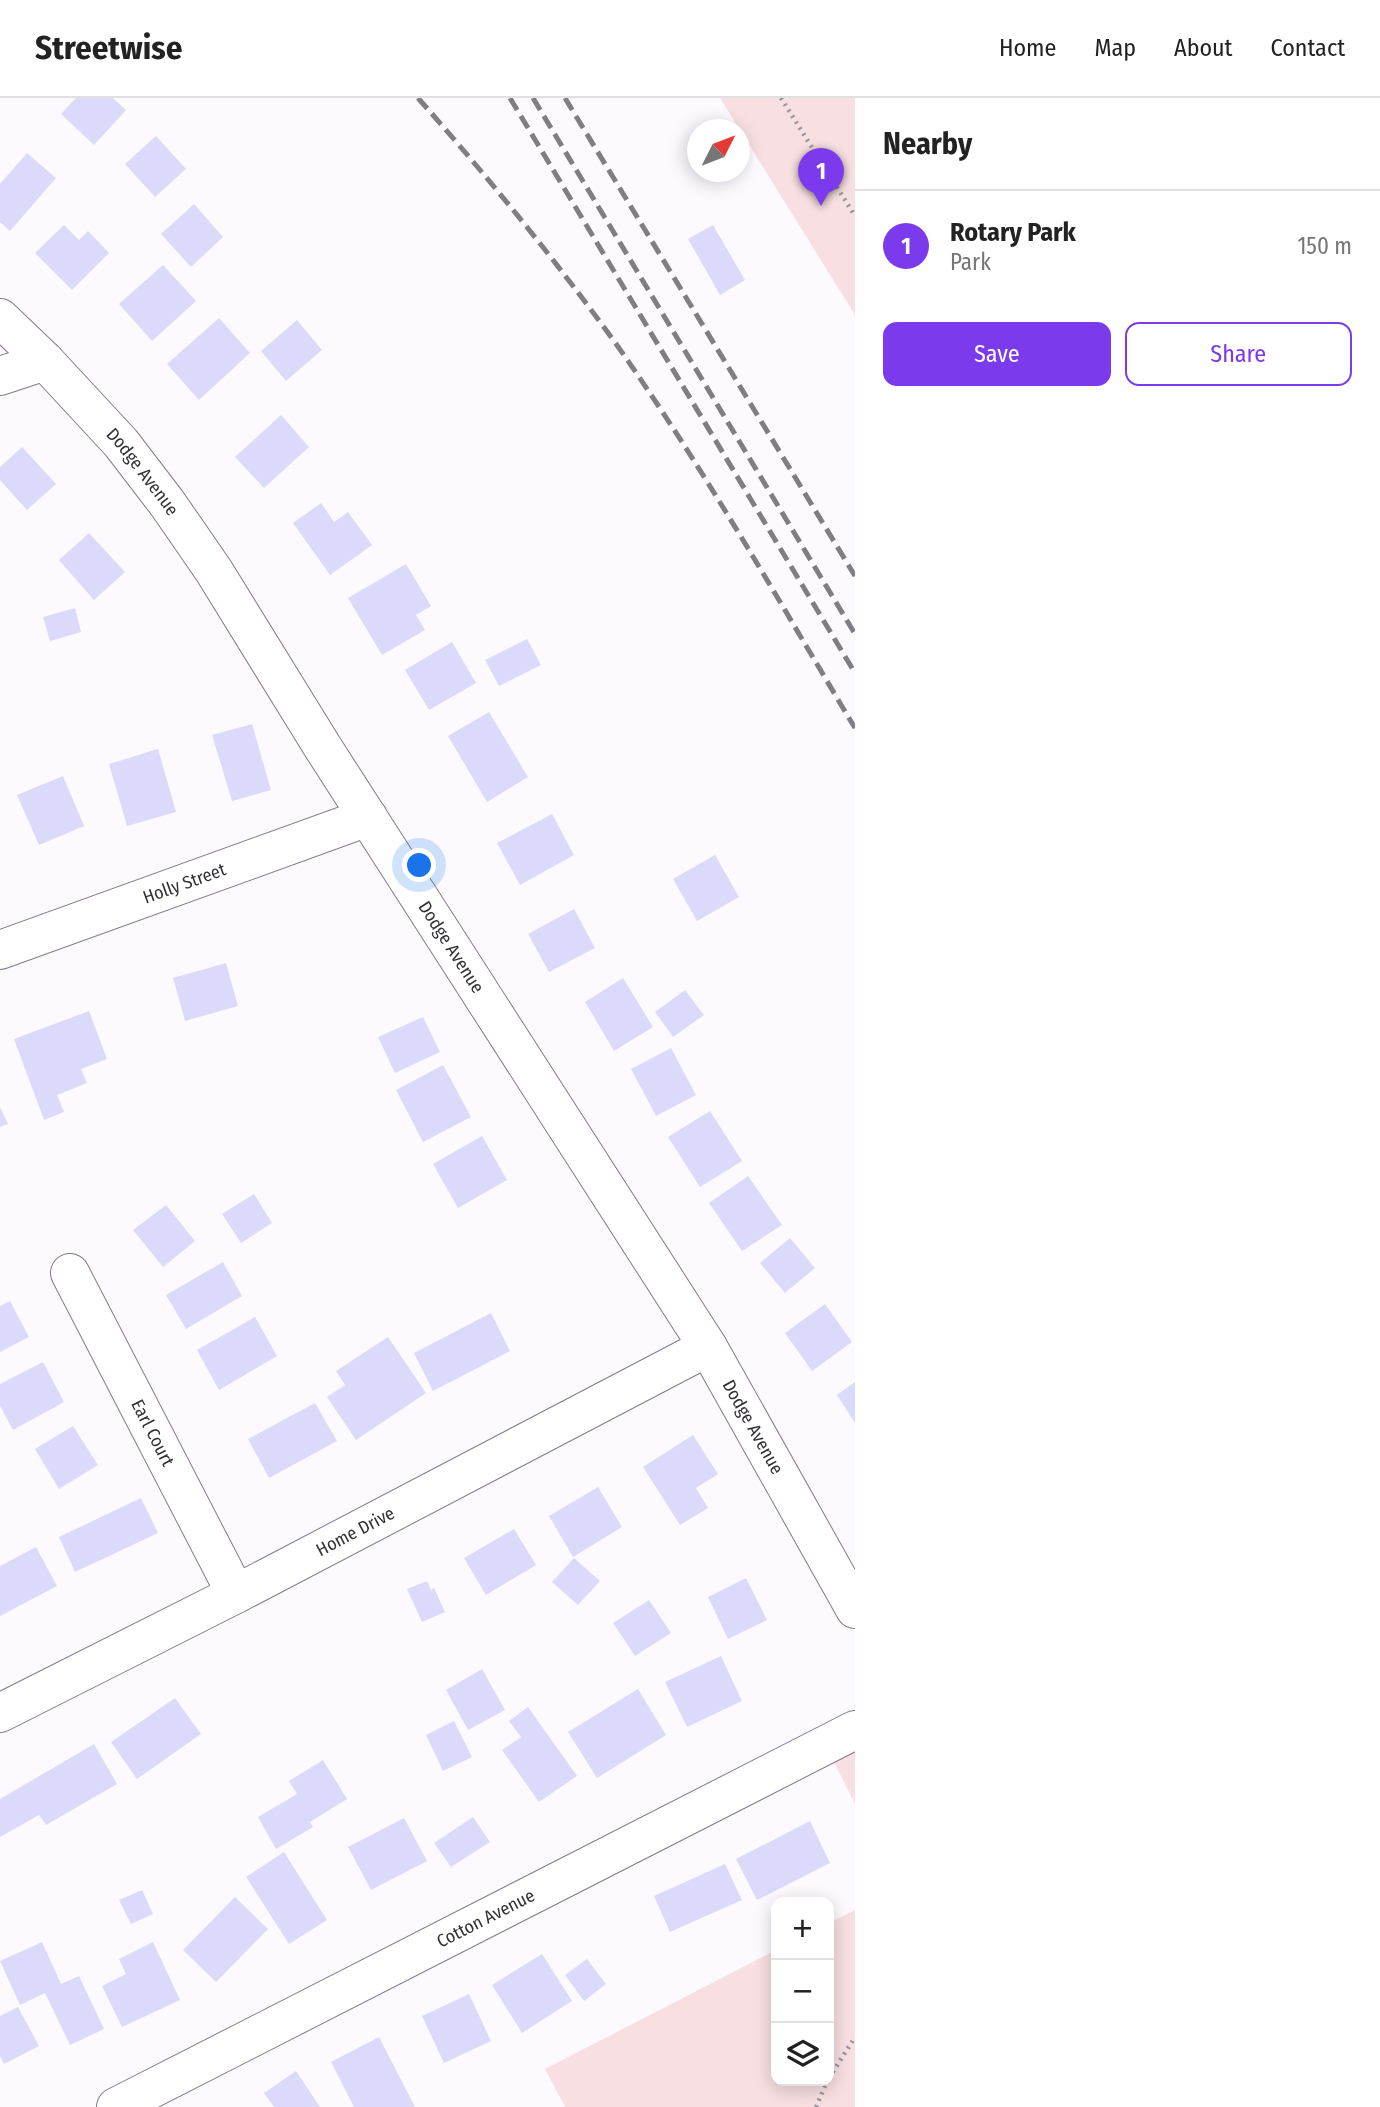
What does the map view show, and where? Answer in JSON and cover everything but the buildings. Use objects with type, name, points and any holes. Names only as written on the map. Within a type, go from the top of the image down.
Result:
[{"type":"street","name":"Dodge Avenue","points":[[0,318],[45,361],[121,443],[167,503],[250,627],[368,817],[708,1347],[855,1609]]},
{"type":"street","points":[[0,376],[45,361]]},
{"type":"street","name":"Holly Street","points":[[0,950],[368,817]]},
{"type":"street","name":"Earl Court","points":[[70,1273],[236,1594]]},
{"type":"street","name":"Home Drive","points":[[0,1713],[236,1594],[708,1347]]},
{"type":"street","name":"Cotton Avenue","points":[[116,2107],[855,1730]]},
{"type":"path","points":[[781,98],[855,216]]},
{"type":"path","points":[[834,2070],[855,2037]]},
{"type":"path","points":[[816,2107],[825,2086]]},
{"type":"shaded area","points":[[720,98],[855,98],[855,315],[750,146],[750,119],[733,119]]},
{"type":"shaded area","points":[[855,1730],[855,1804],[825,1744]]},
{"type":"shaded area","points":[[855,1910],[855,2107],[565,2107],[545,2069],[771,1953],[771,2086],[834,2086],[834,1920]]},
{"type":"railway","points":[[418,98],[519,217],[614,341],[708,484],[855,728]]},
{"type":"railway","points":[[510,98],[855,673]]},
{"type":"railway","points":[[533,98],[855,634]]},
{"type":"railway","points":[[565,98],[855,576]]},
{"type":"place","name":"Rotary Park","points":[[821,206]]}]
